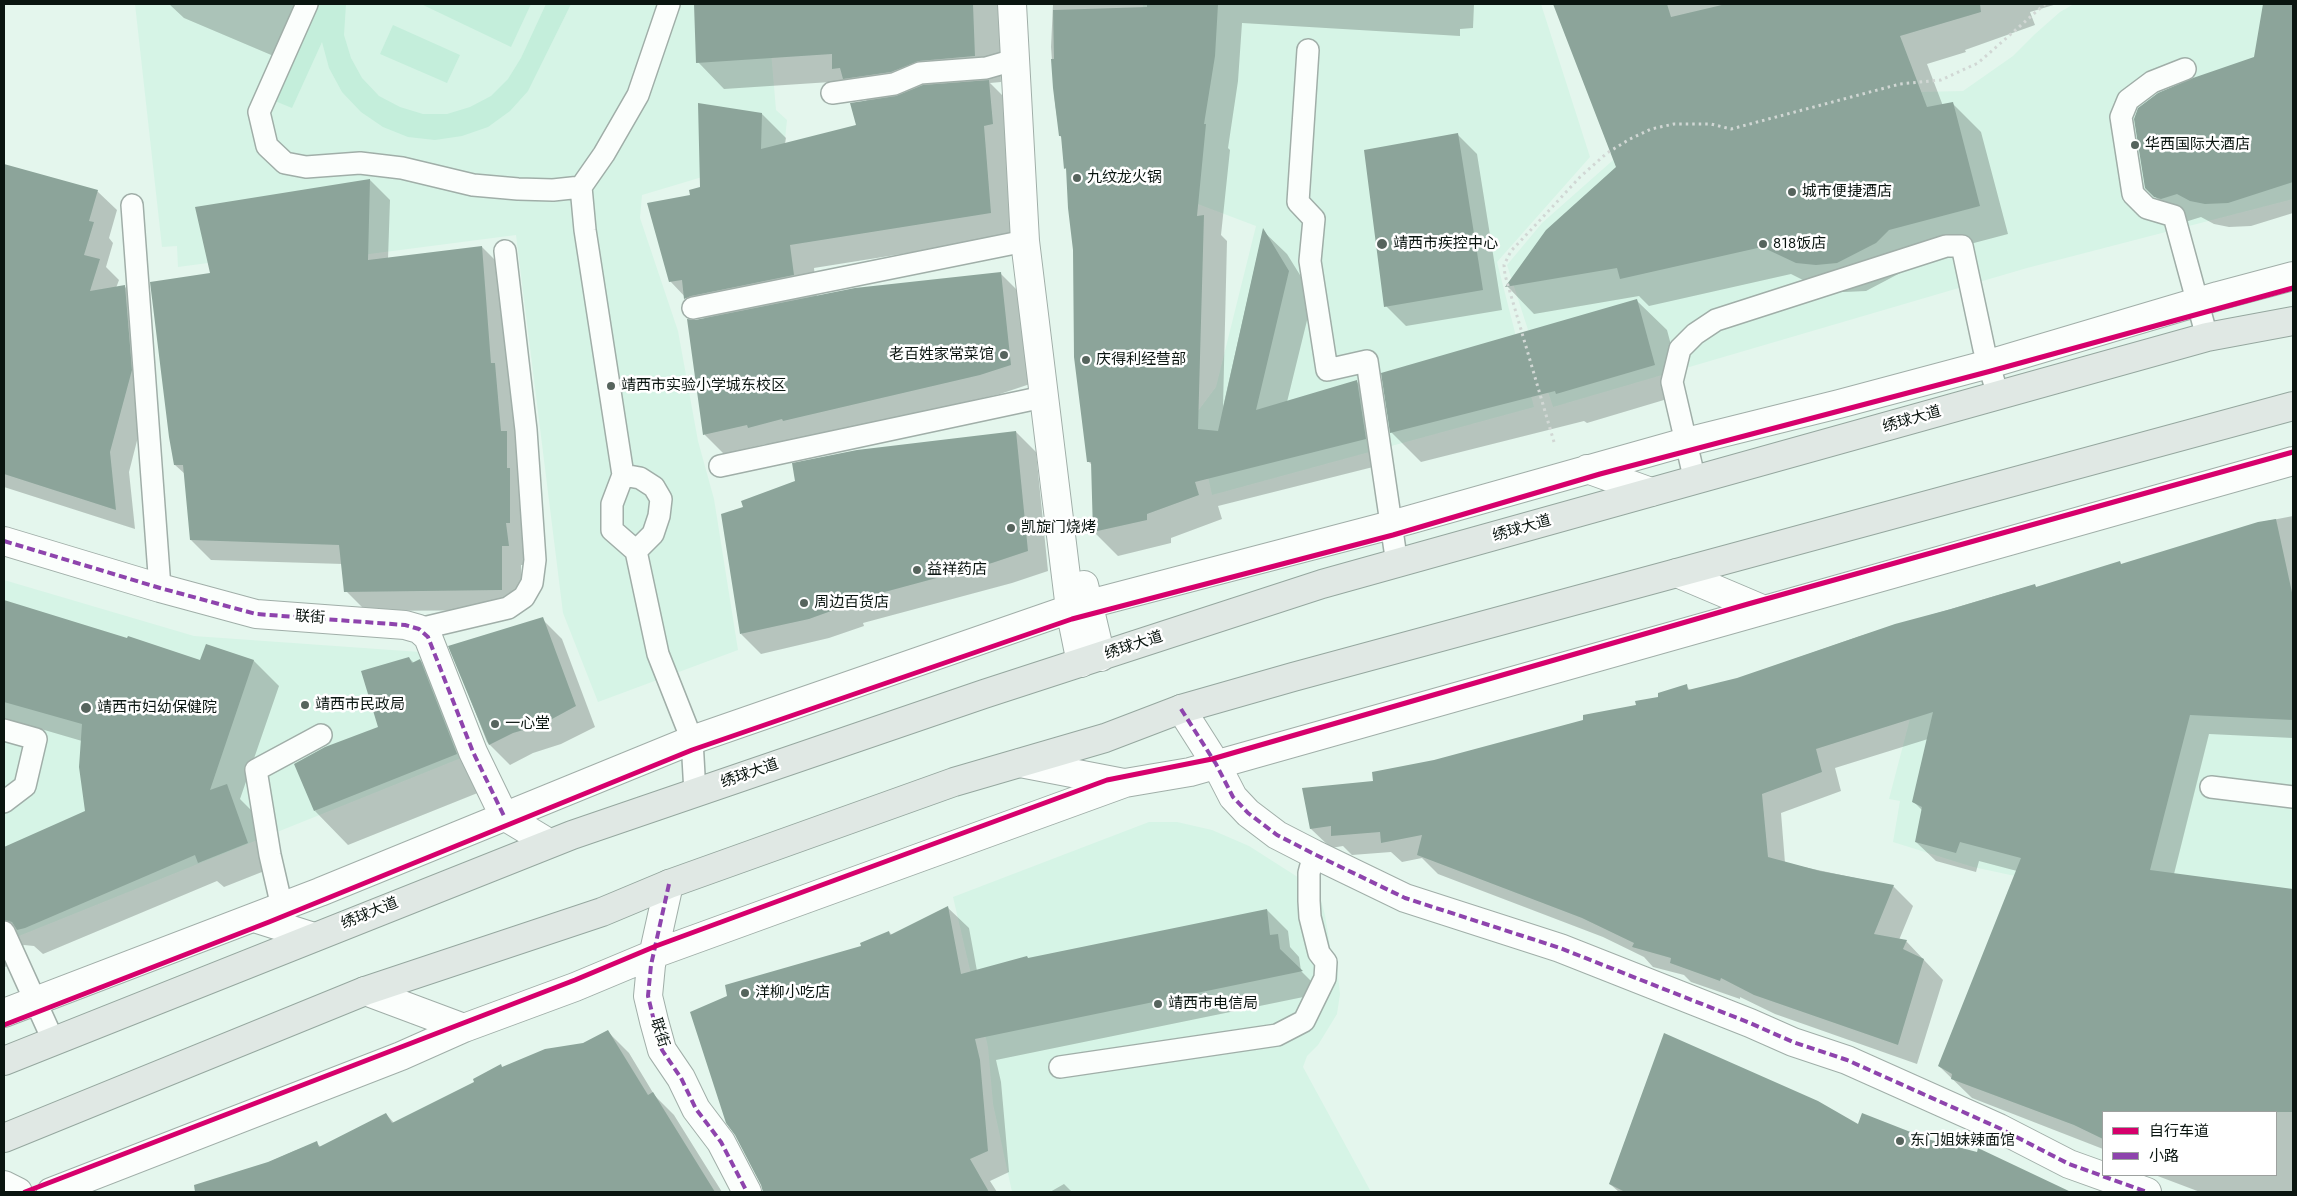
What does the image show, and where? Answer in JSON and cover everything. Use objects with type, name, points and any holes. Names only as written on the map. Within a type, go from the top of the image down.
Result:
[{"type":"main road","name":"绣球大道","points":[[4,1061],[549,843],[984,694],[1322,584],[2207,337],[2293,321]]},
{"type":"main road","points":[[4,1138],[365,991],[602,912],[669,884],[954,782],[1105,738],[1181,709],[2293,406]]},
{"type":"street","points":[[1012,4],[1025,241],[1043,397],[1079,606],[1091,660]]},
{"type":"street","points":[[1026,4],[1028,60],[1034,110],[1039,238],[1058,412],[1077,554],[1079,606]]},
{"type":"street","points":[[4,1013],[282,907],[692,740],[1079,606],[1392,525],[1686,442],[1840,404],[1989,364],[2218,296],[2293,276]]},
{"type":"street","points":[[51,1192],[401,1056],[464,1028],[574,987],[654,954],[1126,783],[1190,772],[1762,609],[2293,461]]},
{"type":"street","points":[[1575,473],[1651,492]]},
{"type":"street","name":"联街","points":[[4,541],[160,588],[256,614],[405,625],[419,629]]},
{"type":"street","points":[[1677,573],[1762,609]]},
{"type":"street","points":[[419,629],[428,637],[473,752],[504,816],[549,843]]},
{"type":"street","points":[[1181,709],[1216,764],[1233,797],[1248,813],[1277,835],[1314,854],[1405,898],[1560,948],[1750,1022],[1793,1042],[1847,1060],[1998,1128],[2069,1164],[2102,1176]]},
{"type":"street","points":[[1020,763],[1126,783]]},
{"type":"street","name":"联街","points":[[669,884],[654,954],[648,996],[662,1050],[681,1078],[696,1109],[721,1142],[747,1192]]},
{"type":"street","points":[[254,918],[314,937]]},
{"type":"street","points":[[365,991],[464,1028]]},
{"type":"street","points":[[2102,1176],[2147,1192]]},
{"type":"street","points":[[4,1185],[18,1192]]},
{"type":"lane","points":[[307,4],[259,112],[267,146],[285,163],[306,167],[360,163],[402,168],[473,185],[518,190],[553,190],[580,187]]},
{"type":"lane","points":[[669,4],[638,95],[604,154],[580,187],[623,475],[612,504],[612,530],[636,551],[658,654],[692,740],[695,793]]},
{"type":"lane","points":[[1308,50],[1298,202],[1314,219],[1310,261],[1327,370],[1367,361],[1397,564]]},
{"type":"lane","points":[[832,93],[894,84],[920,73],[986,68],[1014,60]]},
{"type":"lane","points":[[2186,69],[2152,82],[2128,100],[2121,117],[2133,194],[2147,208],[2174,216],[2207,337]]},
{"type":"lane","points":[[132,205],[160,588]]},
{"type":"lane","points":[[693,308],[1025,241]]},
{"type":"lane","points":[[1696,480],[1672,382],[1680,349],[1695,334],[1716,320],[1946,246],[1962,246],[1998,396]]},
{"type":"lane","points":[[419,629],[508,608],[524,598],[532,583],[535,560],[526,430],[505,251]]},
{"type":"lane","points":[[720,466],[1043,397]]},
{"type":"lane","points":[[623,475],[640,478],[654,487],[661,499],[659,516],[653,534],[636,551]]},
{"type":"lane","points":[[4,730],[36,739],[25,786],[4,802]]},
{"type":"lane","points":[[282,907],[270,856],[256,770],[321,735]]},
{"type":"lane","points":[[2211,787],[2293,798]]},
{"type":"lane","points":[[1060,1067],[1277,1035],[1304,1021],[1325,978],[1326,962],[1319,953],[1309,909],[1309,874],[1314,854]]},
{"type":"lane","points":[[4,932],[53,1040]]},
{"type":"path","points":[[1575,473],[1505,275],[1504,265],[1512,251],[1580,177],[1607,153],[1630,138],[1651,129],[1674,124],[1697,123],[1731,129],[1900,84],[1941,80],[1978,63],[2045,4]]},
{"type":"shaded area","name":"靖西市实验小学城东校区","points":[[135,4],[767,4],[776,110],[787,120],[784,149],[719,172],[642,195],[640,218],[678,331],[698,441],[714,499],[738,650],[598,702],[563,613],[516,235],[354,256],[350,244],[178,267],[177,246],[162,247]]},
{"type":"shaded area","points":[[313,4],[346,4],[344,35],[351,58],[362,78],[379,96],[400,107],[423,114],[447,114],[470,107],[491,96],[508,79],[521,58],[546,4],[571,4],[528,91],[510,111],[488,127],[462,136],[435,140],[408,137],[383,127],[361,112],[342,92],[329,68],[322,42],[292,108],[270,99]]},
{"type":"shaded area","points":[[421,4],[531,4],[511,47]]},
{"type":"shaded area","name":"靖西市疾控中心","points":[[1143,4],[1541,4],[1590,157],[1497,262],[1534,407],[1212,495],[1195,415],[1216,387],[1256,226],[1129,178]]},
{"type":"shaded area","points":[[2074,4],[2293,4],[2293,199],[2027,268],[1553,407],[1507,265],[1542,223],[1629,146],[1919,92],[1963,91],[2013,56],[2060,12]]},
{"type":"shaded area","points":[[393,25],[460,55],[447,83],[380,54]]},
{"type":"shaded area","points":[[4,580],[194,636],[420,652],[461,758],[4,942]]},
{"type":"shaded area","points":[[2223,667],[2293,669],[2293,937],[2248,935],[2034,880],[1973,867],[1893,842],[1900,801],[1889,799],[1917,692]]},
{"type":"shaded area","name":"靖西市电信局","points":[[1149,822],[1177,822],[1212,830],[1249,846],[1318,890],[1325,915],[1331,952],[1337,967],[1340,994],[1337,1014],[1318,1045],[1307,1056],[1303,1067],[1371,1192],[1012,1192],[993,1104],[988,1047],[953,897]]},
{"type":"building","points":[[694,4],[973,4],[975,56],[919,61],[891,72],[843,79],[840,68],[832,69],[832,54],[696,63]]},
{"type":"building","points":[[1147,4],[1218,4],[1215,56],[1204,124],[1206,124],[1197,216],[1204,215],[1198,429],[1218,431],[1263,228],[1289,271],[1256,410],[1357,380],[1366,439],[1195,482],[1199,495],[1147,514],[1147,520],[1093,532],[1091,462],[1087,462],[1074,357],[1073,250],[1066,168],[1064,169],[1053,88],[1051,59],[1054,59],[1053,10],[1147,7]]},
{"type":"building","points":[[1553,4],[1667,4],[1671,17],[1726,4],[1980,4],[1981,12],[1900,36],[1927,107],[1953,102],[1980,206],[1889,230],[1876,243],[1837,263],[1816,265],[1796,263],[1762,247],[1620,279],[1617,268],[1505,287],[1546,230],[1616,167]]},
{"type":"building","name":"华西国际大酒店","points":[[2263,4],[2293,4],[2293,182],[2228,203],[2205,204],[2190,201],[2177,194],[2161,199],[2154,197],[2145,188],[2134,119],[2138,108],[2158,93],[2193,78],[2254,57]]},
{"type":"building","points":[[989,80],[993,124],[984,126],[991,213],[790,245],[794,275],[684,299],[682,280],[669,282],[647,203],[690,195],[689,190],[700,187],[698,103],[762,113],[761,149],[856,125],[850,103],[896,96],[923,85]]},
{"type":"building","points":[[1458,133],[1483,290],[1384,307],[1364,150]]},
{"type":"building","points":[[4,164],[98,190],[89,221],[94,222],[84,255],[100,259],[90,291],[125,285],[132,370],[110,452],[116,510],[4,474]]},
{"type":"building","points":[[370,179],[368,260],[482,246],[491,363],[495,363],[501,431],[507,431],[507,468],[510,468],[510,523],[506,523],[509,546],[502,546],[502,590],[344,592],[339,545],[190,540],[183,465],[174,465],[169,437],[150,282],[210,273],[195,207]]},
{"type":"building","points":[[1001,272],[1011,365],[980,375],[783,421],[782,419],[748,428],[747,425],[703,435],[687,319],[695,320],[855,288]]},
{"type":"building","points":[[1637,299],[1655,365],[1556,394],[1555,391],[1390,433],[1381,373]]},
{"type":"building","points":[[1016,431],[1028,551],[992,563],[844,603],[845,606],[809,619],[740,634],[721,514],[743,507],[741,501],[795,481],[792,463],[857,450]]},
{"type":"building","points":[[2276,519],[2293,597],[2293,720],[2190,715],[2150,870],[2293,889],[2293,1112],[2102,1111],[2102,1139],[2074,1125],[1951,1079],[1952,1074],[1938,1066],[2021,858],[1960,842],[1956,853],[1915,842],[1922,807],[1912,802],[1933,712],[1816,749],[1822,772],[1762,794],[1768,857],[1820,871],[1894,885],[1874,934],[1907,940],[1903,949],[1924,959],[1898,1045],[1754,995],[1721,978],[1720,981],[1670,963],[1671,958],[1632,947],[1634,943],[1582,918],[1417,855],[1422,835],[1381,843],[1380,832],[1331,836],[1331,826],[1310,829],[1302,788],[1373,781],[1372,772],[1434,760],[1583,720],[1583,715],[1636,705],[1635,701],[1658,697],[1658,693],[1687,684],[1688,690],[1737,678],[1895,624],[2035,584],[2036,587],[2120,561],[2121,564],[2258,522]]},
{"type":"building","name":"靖西市妇幼保健院","points":[[4,600],[127,638],[128,636],[200,660],[206,644],[254,660],[210,790],[227,784],[248,843],[198,863],[195,855],[25,928],[17,930],[12,922],[4,920],[4,847],[85,811],[79,767],[82,724],[4,702]]},
{"type":"building","points":[[543,617],[576,706],[541,725],[513,733],[489,745],[448,646]]},
{"type":"building","points":[[409,657],[412,663],[420,659],[457,754],[314,811],[294,764],[325,747],[378,727],[361,671]]},
{"type":"building","points":[[948,906],[961,974],[1027,956],[1028,958],[1267,909],[1270,935],[1278,934],[1280,949],[1303,971],[975,1039],[980,1060],[988,1151],[970,1159],[989,1192],[763,1192],[735,1135],[726,1123],[690,1012],[727,996],[725,985],[861,946],[860,943],[889,931],[890,935]]},
{"type":"building","points":[[608,1030],[648,1095],[653,1092],[715,1192],[195,1192],[194,1185],[268,1162],[317,1141],[319,1147],[386,1113],[392,1123],[474,1082],[473,1079],[501,1064],[502,1067],[545,1049],[583,1043]]},
{"type":"building","points":[[1664,1033],[1818,1101],[1858,1124],[1862,1113],[1931,1140],[1977,1152],[1978,1148],[2071,1192],[1625,1192],[1609,1184]]},
{"type":"marked path","points":[[4,541],[160,588],[256,614],[405,625],[419,629],[428,637],[473,752],[504,816]]},
{"type":"marked path","points":[[1181,709],[1216,764],[1233,797],[1248,813],[1277,835],[1314,854],[1405,898],[1560,948],[1750,1023],[1793,1042],[1847,1060],[1999,1128],[2069,1164],[2102,1176]]},
{"type":"marked path","points":[[669,884],[651,965],[648,996],[654,1021],[662,1050],[681,1078],[696,1109],[721,1142],[747,1192]]},
{"type":"marked path","points":[[2102,1176],[2147,1192]]},
{"type":"cycle path","points":[[4,1025],[269,922],[692,750],[1072,619],[1393,535],[1600,474],[1991,371],[2293,288]]},
{"type":"cycle path","points":[[25,1192],[575,980],[656,946],[1107,780],[1212,759],[1748,604],[2293,452]]},
{"type":"place","name":"华西国际大酒店","points":[[2135,145]]},
{"type":"place","name":"九纹龙火锅","points":[[1077,178]]},
{"type":"place","name":"城市便捷酒店","points":[[1792,192]]},
{"type":"place","name":"靖西市疾控中心","points":[[1382,244]]},
{"type":"place","name":"818饭店","points":[[1763,244]]},
{"type":"place","name":"老百姓家常菜馆","points":[[1004,355]]},
{"type":"place","name":"庆得利经营部","points":[[1086,360]]},
{"type":"place","name":"靖西市实验小学城东校区","points":[[611,386]]},
{"type":"place","name":"凯旋门烧烤","points":[[1011,528]]},
{"type":"place","name":"益祥药店","points":[[917,570]]},
{"type":"place","name":"周边百货店","points":[[804,603]]},
{"type":"place","name":"靖西市民政局","points":[[305,705]]},
{"type":"place","name":"靖西市妇幼保健院","points":[[86,708]]},
{"type":"place","name":"一心堂","points":[[495,724]]},
{"type":"place","name":"洋柳小吃店","points":[[745,993]]},
{"type":"place","name":"靖西市电信局","points":[[1158,1004]]},
{"type":"place","name":"东门姐妹辣面馆","points":[[1900,1141]]}]
